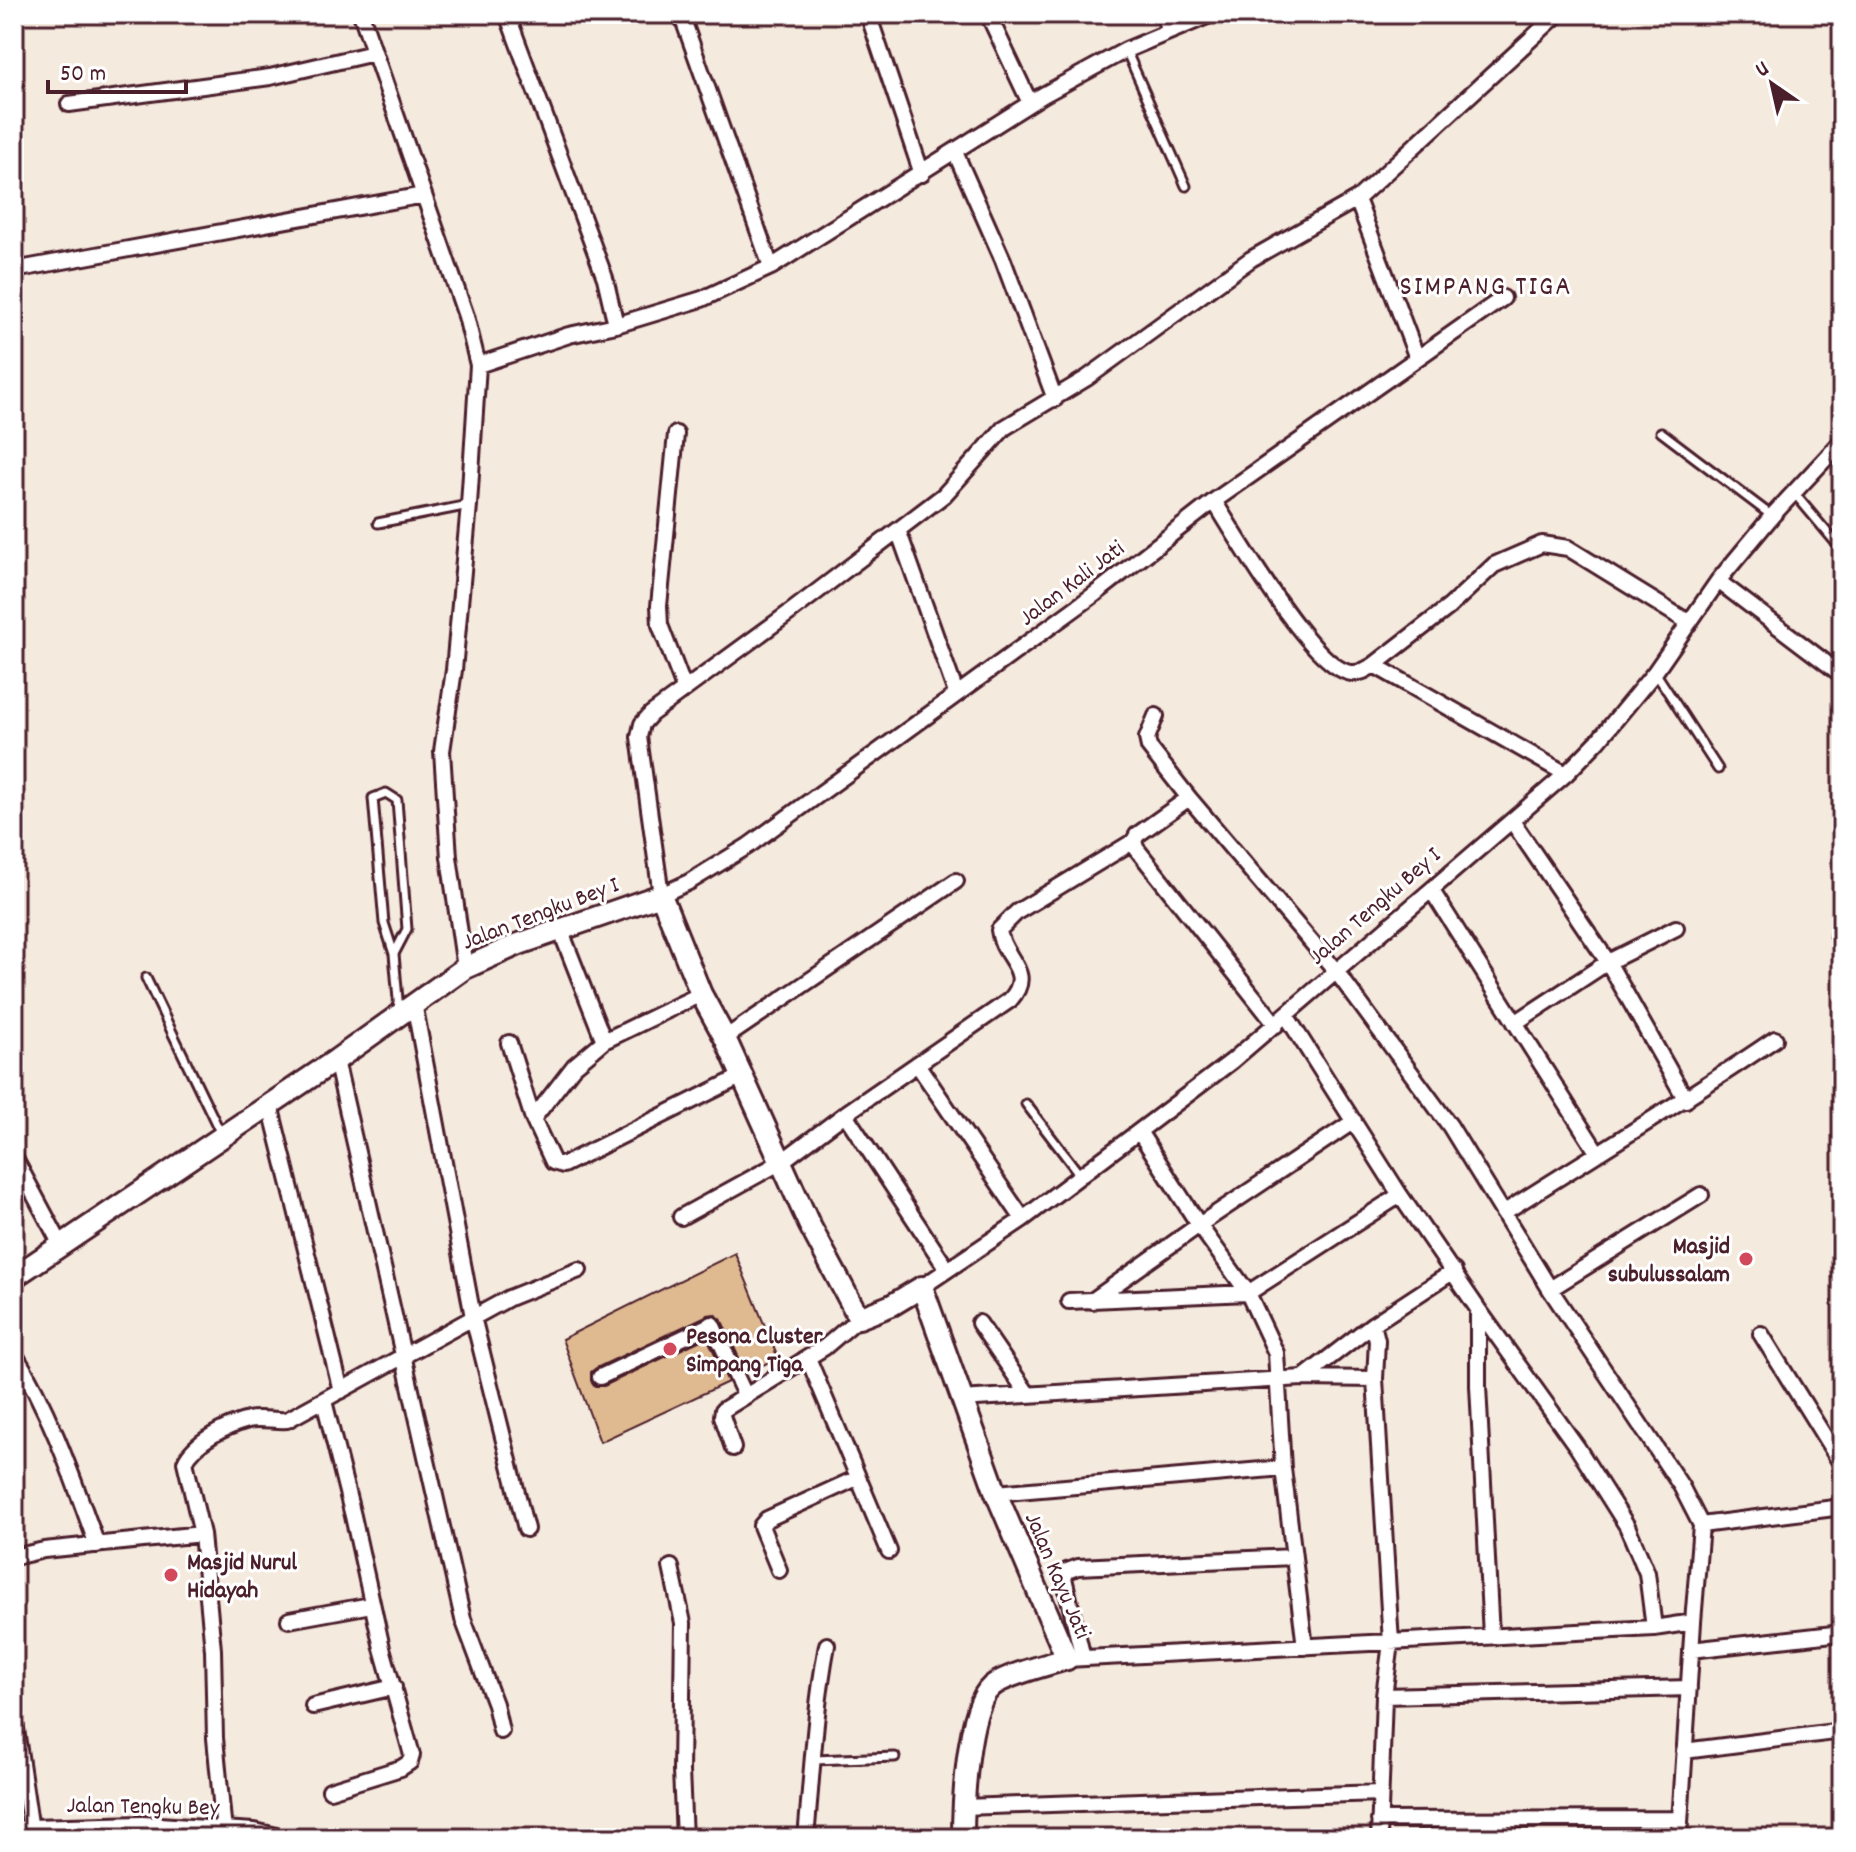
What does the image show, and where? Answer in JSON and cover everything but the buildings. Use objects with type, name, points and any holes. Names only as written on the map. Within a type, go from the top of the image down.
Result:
[{"type":"street","points":[[361,14],[466,316],[478,365],[454,670],[442,751],[449,857],[465,968]]},
{"type":"street","points":[[507,14],[605,278],[616,325]]},
{"type":"street","points":[[681,14],[771,267]]},
{"type":"street","points":[[868,14],[922,174]]},
{"type":"street","points":[[988,14],[1030,103]]},
{"type":"street","points":[[1163,14],[1170,31]]},
{"type":"street","points":[[478,365],[569,335],[616,325],[702,299],[771,267],[1030,103],[1126,50],[1212,14]]},
{"type":"street","points":[[859,1318],[809,1224],[725,1038],[701,994],[661,895],[639,737],[642,724],[684,688],[944,495],[1004,428],[1055,399],[1251,259],[1357,199],[1558,14]]},
{"type":"street","points":[[69,104],[270,77],[374,53]]},
{"type":"street","points":[[955,152],[1003,260],[1055,399]]},
{"type":"street","points":[[14,270],[424,195]]},
{"type":"street","points":[[1357,199],[1417,358]]},
{"type":"street","name":"Jalan Kali Jati","points":[[661,895],[689,882],[748,846],[1095,594],[1214,501],[1503,298]]},
{"type":"street","points":[[676,434],[659,606],[660,625],[684,688]]},
{"type":"street","name":"Jalan Tengku Bey I","points":[[745,1395],[825,1347],[859,1318],[892,1305],[922,1287],[1023,1219],[1140,1133],[1281,1020],[1432,891],[1566,774],[1598,741],[1655,672],[1718,581],[1772,516],[1842,441]]},
{"type":"street","points":[[1214,501],[1297,627],[1344,671],[1362,672],[1374,665],[1449,607],[1494,565],[1542,544],[1568,548],[1688,622]]},
{"type":"street","points":[[898,530],[956,693]]},
{"type":"street","points":[[1718,581],[1842,675]]},
{"type":"street","points":[[1374,665],[1566,774]]},
{"type":"street","points":[[1156,716],[1147,738],[1149,747],[1336,971],[1450,1126],[1550,1289],[1681,1486],[1701,1525],[1679,1838]]},
{"type":"street","points":[[681,1217],[781,1162],[1010,1000],[1021,982],[1020,974],[1000,938],[999,930],[1005,923],[1017,912],[1134,841],[1137,835],[1189,798]]},
{"type":"street","points":[[1512,821],[1608,962],[1686,1100]]},
{"type":"street","points":[[1134,841],[1149,867],[1281,1020],[1354,1121],[1478,1309],[1577,1447],[1627,1526],[1647,1573],[1654,1628]]},
{"type":"street","points":[[725,1038],[956,881]]},
{"type":"street","points":[[1432,891],[1597,1152]]},
{"type":"street","name":"Jalan Tengku Bey I","points":[[14,1277],[336,1060],[465,968],[560,929],[661,895]]},
{"type":"street","points":[[1515,1023],[1608,962],[1676,928]]},
{"type":"street","points":[[560,929],[604,1041]]},
{"type":"street","points":[[533,1119],[574,1066],[604,1041],[701,994]]},
{"type":"street","points":[[406,1008],[473,1317],[526,1529]]},
{"type":"street","points":[[1503,1213],[1597,1152],[1686,1100],[1775,1039]]},
{"type":"street","points":[[509,1043],[533,1119],[553,1162],[563,1165],[742,1076]]},
{"type":"street","points":[[336,1060],[463,1619],[495,1704],[501,1731]]},
{"type":"street","points":[[917,1064],[1023,1219]]},
{"type":"street","points":[[270,1105],[341,1391]]},
{"type":"street","points":[[845,1114],[947,1269]]},
{"type":"street","points":[[1092,1301],[1354,1121]]},
{"type":"street","points":[[1140,1133],[1199,1225],[1248,1293],[1276,1353],[1283,1468],[1305,1647]]},
{"type":"street","points":[[14,1157],[61,1245]]},
{"type":"street","points":[[1069,1301],[1248,1293],[1400,1195]]},
{"type":"street","points":[[1550,1289],[1701,1195]]},
{"type":"street","points":[[224,1832],[215,1738],[213,1650],[202,1534],[185,1462],[190,1452],[210,1437],[251,1419],[287,1420],[509,1298],[579,1270]]},
{"type":"street","points":[[1303,1378],[1373,1324],[1454,1271]]},
{"type":"street","name":"Jalan Kayu Jati","points":[[922,1287],[996,1493],[1075,1658],[993,1684],[982,1697],[975,1714],[963,1807],[963,1838]]},
{"type":"street","points":[[1478,1309],[1478,1386],[1491,1636]]},
{"type":"street","points":[[979,1323],[1027,1393]]},
{"type":"street","points":[[600,1377],[712,1324],[745,1395],[723,1410],[722,1416],[733,1448]]},
{"type":"street","points":[[1373,1324],[1377,1340],[1375,1379],[1391,1643],[1384,1696],[1379,1838]]},
{"type":"street","points":[[1761,1334],[1842,1465]]},
{"type":"street","points":[[14,1353],[29,1377],[60,1444],[97,1545]]},
{"type":"street","points":[[808,1358],[889,1551]]},
{"type":"street","points":[[960,1399],[1303,1378],[1375,1379]]},
{"type":"street","points":[[324,1401],[350,1503],[371,1605],[412,1755],[410,1762],[401,1768],[330,1790]]},
{"type":"street","points":[[996,1493],[1283,1468]]},
{"type":"street","points":[[779,1570],[761,1526],[767,1519],[857,1478]]},
{"type":"street","points":[[1701,1525],[1842,1507]]},
{"type":"street","points":[[14,1557],[44,1550],[202,1534]]},
{"type":"street","points":[[1293,1557],[1078,1567],[1067,1571],[1064,1578],[1075,1658],[1654,1628],[1693,1622]]},
{"type":"street","points":[[671,1567],[683,1623],[681,1771],[684,1838]]},
{"type":"street","points":[[289,1620],[371,1605]]},
{"type":"street","points":[[1691,1650],[1842,1633]]},
{"type":"street","points":[[806,1838],[814,1760],[815,1712],[827,1645]]},
{"type":"street","points":[[313,1706],[394,1687]]},
{"type":"street","points":[[1384,1696],[1689,1688]]},
{"type":"street","points":[[14,1716],[22,1831]]},
{"type":"street","points":[[1684,1751],[1842,1731]]},
{"type":"street","points":[[963,1807],[1380,1793]]},
{"type":"street","points":[[1379,1820],[1680,1819]]},
{"type":"street","name":"Jalan Tengku Bey","points":[[22,1831],[142,1827],[272,1838]]},
{"type":"lane","points":[[1126,50],[1186,186]]},
{"type":"lane","points":[[1661,432],[1772,516]]},
{"type":"lane","points":[[1794,493],[1842,550]]},
{"type":"lane","points":[[378,523],[469,505]]},
{"type":"lane","points":[[1655,672],[1718,769]]},
{"type":"lane","points":[[394,954],[407,929],[397,800],[386,793],[373,798],[384,923],[406,1008]]},
{"type":"lane","points":[[1835,935],[1842,929]]},
{"type":"lane","points":[[146,978],[222,1136]]},
{"type":"lane","points":[[1026,1104],[1080,1175]]},
{"type":"lane","points":[[814,1760],[895,1757]]},
{"type":"place","name":"Masjid subulussalam","points":[[1746,1259]]},
{"type":"place","name":"Pesona Cluster Simpang Tiga","points":[[670,1349]]},
{"type":"place","name":"Masjid Nurul Hidayah","points":[[171,1575]]},
{"type":"district","name":"SIMPANG TIGA","points":[[1486,284]]}]
